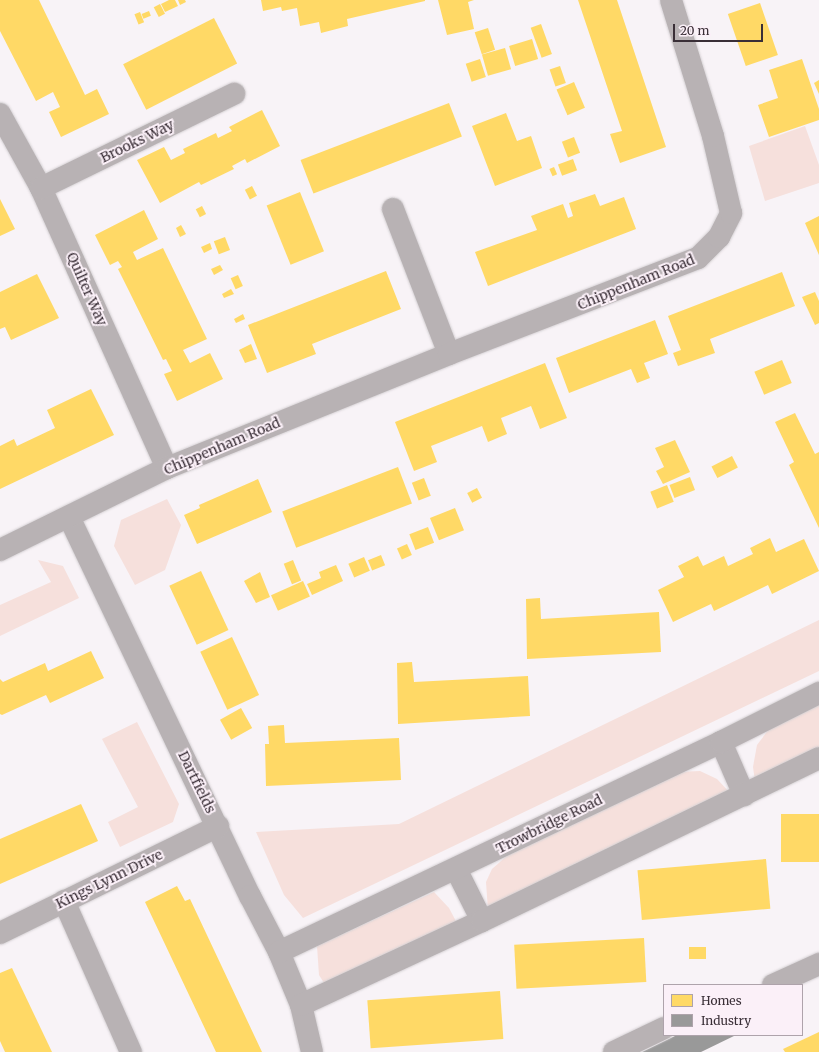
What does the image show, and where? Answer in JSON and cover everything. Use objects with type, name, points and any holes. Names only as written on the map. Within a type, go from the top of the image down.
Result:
[{"type":"street","name":"Chippenham Road","points":[[0,550],[166,468],[449,354],[698,258],[719,237],[731,214],[713,136],[671,0]]},
{"type":"street","name":"Brooks Way","points":[[40,188],[234,94]]},
{"type":"street","name":"Quilter Way","points":[[0,114],[40,188],[166,468]]},
{"type":"street","points":[[393,209],[449,354]]},
{"type":"street","name":"Dartfields","points":[[69,517],[218,826],[250,896],[279,952],[301,1005],[312,1052]]},
{"type":"street","name":"Trowbridge Road","points":[[279,952],[722,742],[819,693]]},
{"type":"street","points":[[722,742],[744,795]]},
{"type":"street","points":[[301,1005],[482,921],[819,758]]},
{"type":"street","name":"Kings Lynn Drive","points":[[0,933],[218,826]]},
{"type":"street","points":[[456,869],[482,921]]},
{"type":"street","points":[[64,901],[131,1052]]},
{"type":"street","points":[[775,984],[819,964]]},
{"type":"street","points":[[614,1052],[663,1028]]},
{"type":"shaded area","points":[[805,126],[819,165],[819,183],[765,201],[749,146]]},
{"type":"shaded area","points":[[167,499],[181,525],[165,570],[135,585],[114,546],[121,520]]},
{"type":"shaded area","points":[[38,560],[63,566],[79,598],[0,636],[0,605],[51,582]]},
{"type":"shaded area","points":[[819,620],[819,671],[303,918],[284,895],[256,832],[399,824]]},
{"type":"shaded area","points":[[819,705],[819,750],[755,781],[753,767],[757,745],[772,725]]},
{"type":"shaded area","points":[[137,722],[179,804],[173,822],[120,847],[108,822],[138,807],[102,739]]},
{"type":"shaded area","points":[[700,771],[717,779],[732,795],[488,910],[486,882],[492,869],[509,854],[679,772]]},
{"type":"shaded area","points":[[434,892],[449,908],[458,925],[326,986],[319,975],[317,946]]},
{"type":"building: Homes","points":[[0,0],[39,0],[85,95],[97,89],[109,114],[61,137],[49,112],[60,107],[53,92],[36,101],[0,31]]},
{"type":"building: Homes","points":[[169,0],[175,0],[178,6],[165,12],[161,4]]},
{"type":"building: Homes","points":[[178,0],[185,0],[186,2],[180,5]]},
{"type":"building: Homes","points":[[261,0],[425,1],[347,19],[348,26],[321,33],[319,22],[300,26],[297,8],[282,11],[281,7],[263,11]]},
{"type":"building: Homes","points":[[438,0],[474,0],[468,2],[474,29],[447,35]]},
{"type":"building: Homes","points":[[578,0],[617,0],[666,147],[620,163],[610,134],[622,131]]},
{"type":"building: Homes","points":[[760,3],[778,55],[746,66],[728,14]]},
{"type":"building: Homes","points":[[160,4],[165,14],[159,17],[154,7]]},
{"type":"building: Homes","points":[[149,11],[151,16],[143,19],[142,14]]},
{"type":"building: Homes","points":[[140,12],[144,22],[139,24],[134,14]]},
{"type":"building: Homes","points":[[214,18],[237,63],[146,110],[123,64]]},
{"type":"building: Homes","points":[[541,24],[552,54],[542,58],[531,28]]},
{"type":"building: Homes","points":[[488,28],[495,50],[482,54],[475,32]]},
{"type":"building: Homes","points":[[532,39],[538,59],[515,66],[509,46]]},
{"type":"building: Homes","points":[[505,48],[511,69],[488,76],[482,55]]},
{"type":"building: Homes","points":[[480,59],[486,77],[472,82],[466,64]]},
{"type":"building: Homes","points":[[802,59],[819,109],[819,120],[769,137],[758,105],[778,98],[769,70]]},
{"type":"building: Homes","points":[[560,66],[566,83],[555,87],[550,70]]},
{"type":"building: Homes","points":[[819,80],[819,94],[814,83]]},
{"type":"building: Homes","points":[[574,82],[585,108],[567,115],[557,89]]},
{"type":"building: Homes","points":[[449,103],[462,137],[313,194],[301,160]]},
{"type":"building: Homes","points":[[262,110],[280,146],[247,163],[245,159],[232,166],[234,169],[201,185],[199,182],[160,203],[137,160],[164,147],[171,160],[185,153],[183,149],[216,133],[218,138],[232,131],[229,127]]},
{"type":"building: Homes","points":[[506,113],[517,141],[531,136],[542,168],[495,186],[472,126]]},
{"type":"building: Homes","points":[[574,137],[580,153],[568,158],[562,142]]},
{"type":"building: Homes","points":[[573,159],[577,170],[562,176],[558,164]]},
{"type":"building: Homes","points":[[554,167],[557,174],[553,176],[549,169]]},
{"type":"building: Homes","points":[[252,186],[257,196],[250,199],[245,190]]},
{"type":"building: Homes","points":[[300,192],[324,251],[291,265],[267,205]]},
{"type":"building: Homes","points":[[595,194],[600,206],[624,197],[636,229],[488,286],[475,252],[537,230],[531,216],[563,204],[568,218],[573,216],[569,203]]},
{"type":"building: Homes","points":[[0,199],[15,229],[0,236]]},
{"type":"building: Homes","points":[[202,206],[206,214],[200,217],[196,209]]},
{"type":"building: Homes","points":[[144,210],[158,239],[133,252],[137,260],[163,248],[207,339],[183,350],[190,363],[210,353],[223,379],[177,401],[164,374],[172,371],[166,359],[163,360],[118,269],[122,267],[118,261],[110,265],[95,235]]},
{"type":"building: Homes","points":[[819,216],[819,255],[805,223]]},
{"type":"building: Homes","points":[[181,225],[186,234],[180,237],[176,228]]},
{"type":"building: Homes","points":[[225,237],[230,250],[219,254],[214,241]]},
{"type":"building: Homes","points":[[210,243],[212,249],[204,253],[201,247]]},
{"type":"building: Homes","points":[[220,265],[223,270],[214,275],[211,269]]},
{"type":"building: Homes","points":[[386,271],[401,309],[312,344],[316,354],[267,373],[248,325]]},
{"type":"building: Homes","points":[[782,272],[795,306],[710,339],[715,353],[678,366],[673,353],[681,350],[668,316]]},
{"type":"building: Homes","points":[[37,274],[59,318],[11,340],[5,327],[0,329],[0,292]]},
{"type":"building: Homes","points":[[238,275],[243,286],[236,289],[231,278]]},
{"type":"building: Homes","points":[[231,289],[234,294],[224,298],[222,294]]},
{"type":"building: Homes","points":[[815,292],[819,301],[819,323],[815,325],[802,297]]},
{"type":"building: Homes","points":[[243,314],[245,319],[236,323],[234,319]]},
{"type":"building: Homes","points":[[655,320],[668,354],[644,363],[650,378],[637,383],[631,369],[569,393],[556,358]]},
{"type":"building: Homes","points":[[251,344],[257,359],[245,363],[239,350]]},
{"type":"building: Homes","points":[[782,360],[792,383],[764,395],[754,372]]},
{"type":"building: Homes","points":[[545,363],[567,418],[540,429],[531,406],[501,418],[507,434],[488,442],[482,426],[431,446],[437,462],[414,471],[395,422]]},
{"type":"building: Homes","points":[[91,389],[114,435],[0,489],[0,446],[14,439],[17,446],[55,428],[47,410]]},
{"type":"building: Homes","points":[[795,413],[815,454],[819,452],[819,528],[789,465],[794,462],[775,422]]},
{"type":"building: Homes","points":[[675,440],[690,472],[663,484],[656,471],[664,467],[655,448]]},
{"type":"building: Homes","points":[[732,456],[738,468],[717,478],[712,466]]},
{"type":"building: Homes","points":[[398,467],[412,503],[296,548],[282,511]]},
{"type":"building: Homes","points":[[690,477],[695,490],[674,498],[669,485]]},
{"type":"building: Homes","points":[[424,478],[431,496],[419,500],[412,483]]},
{"type":"building: Homes","points":[[258,479],[272,512],[197,544],[184,515],[200,508],[199,505]]},
{"type":"building: Homes","points":[[667,485],[674,502],[657,508],[650,492]]},
{"type":"building: Homes","points":[[477,488],[482,498],[472,503],[467,493]]},
{"type":"building: Homes","points":[[455,508],[464,530],[439,540],[430,518]]},
{"type":"building: Homes","points":[[428,527],[434,543],[415,550],[409,534]]},
{"type":"building: Homes","points":[[770,538],[776,552],[804,539],[819,571],[772,594],[768,585],[714,611],[711,604],[673,622],[658,590],[684,577],[678,566],[698,556],[703,566],[724,556],[728,566],[753,554],[750,548]]},
{"type":"building: Homes","points":[[407,544],[412,555],[402,559],[397,548]]},
{"type":"building: Homes","points":[[381,555],[385,565],[372,570],[368,560]]},
{"type":"building: Homes","points":[[364,557],[370,571],[354,577],[348,564]]},
{"type":"building: Homes","points":[[293,560],[301,580],[292,584],[284,564]]},
{"type":"building: Homes","points":[[336,565],[343,581],[312,595],[307,584],[321,578],[319,572]]},
{"type":"building: Homes","points":[[201,571],[228,630],[197,645],[169,586]]},
{"type":"building: Homes","points":[[260,572],[270,597],[256,603],[244,581]]},
{"type":"building: Homes","points":[[303,581],[310,597],[278,611],[271,595]]},
{"type":"building: Homes","points":[[540,598],[541,619],[659,612],[661,652],[527,659],[526,599]]},
{"type":"building: Homes","points":[[232,637],[259,695],[227,710],[200,652]]},
{"type":"building: Homes","points":[[91,651],[104,678],[50,703],[46,695],[2,715],[0,714],[0,679],[3,682],[45,663],[48,671]]},
{"type":"building: Homes","points":[[412,662],[414,682],[528,676],[530,716],[398,724],[397,663]]},
{"type":"building: Homes","points":[[241,708],[252,728],[231,740],[220,720]]},
{"type":"building: Homes","points":[[284,725],[285,743],[399,738],[401,780],[266,786],[265,744],[269,744],[268,726]]},
{"type":"building: Homes","points":[[81,804],[98,841],[0,884],[0,839]]},
{"type":"building: Homes","points":[[781,814],[819,814],[819,862],[781,862]]},
{"type":"building: Homes","points":[[766,859],[770,909],[642,920],[637,870]]},
{"type":"building: Homes","points":[[177,886],[185,901],[190,899],[262,1052],[216,1052],[145,902]]},
{"type":"building: Homes","points":[[644,938],[646,982],[516,989],[514,945]]},
{"type":"building: Homes","points":[[689,947],[706,947],[706,959],[689,959]]},
{"type":"building: Homes","points":[[12,968],[52,1052],[5,1052],[0,1041],[0,973]]},
{"type":"building: Homes","points":[[500,991],[503,1039],[371,1048],[367,1000]]},
{"type":"building: Homes","points":[[819,1032],[819,1052],[785,1052],[783,1049]]},
{"type":"building: Industry","points":[[675,1036],[734,1036],[701,1052],[642,1052]]}]
